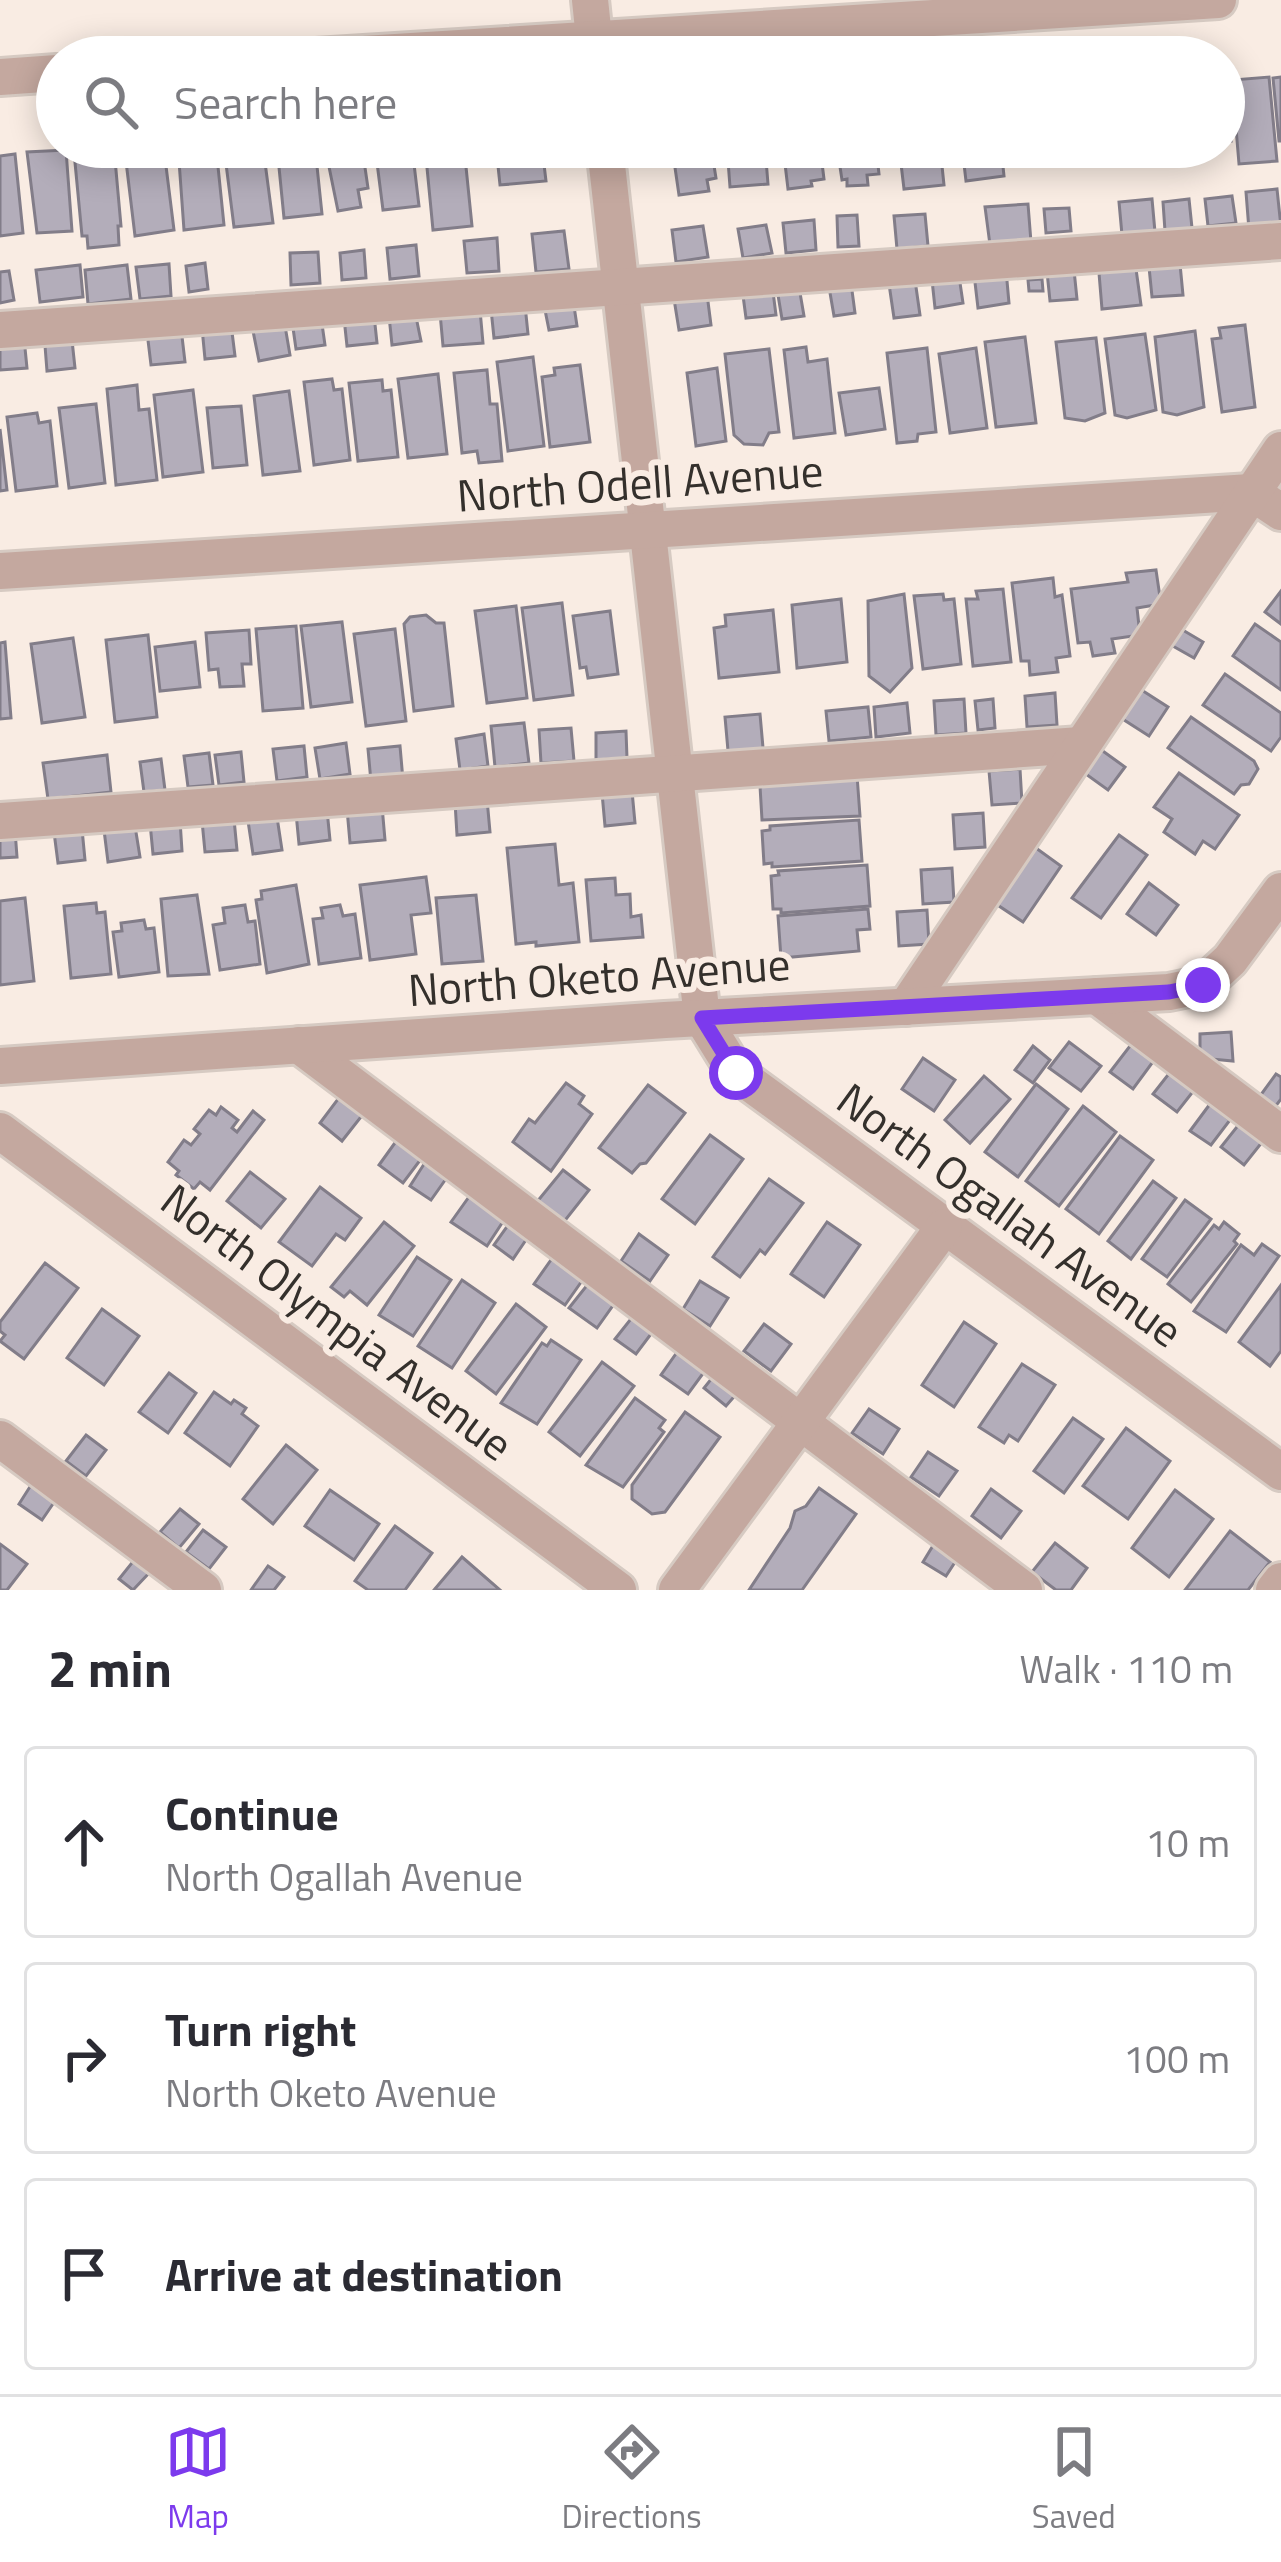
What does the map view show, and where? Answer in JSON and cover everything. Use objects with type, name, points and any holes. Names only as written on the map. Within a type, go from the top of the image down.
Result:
[{"type":"street","points":[[590,0],[594,36]]},
{"type":"street","points":[[751,36],[1218,0]]},
{"type":"street","points":[[0,77],[36,74]]},
{"type":"street","points":[[607,168],[702,1018]]},
{"type":"street","points":[[0,330],[1281,241]]},
{"type":"street","points":[[905,1006],[1081,745],[1266,502],[1281,450]]},
{"type":"street","name":"North Odell Avenue","points":[[0,571],[648,531],[1266,502]]},
{"type":"street","points":[[0,821],[1081,745]]},
{"type":"street","name":"North Oketo Avenue","points":[[0,1066],[1169,992],[1203,985],[1230,960],[1281,891]]},
{"type":"street","points":[[1097,996],[1281,1134]]},
{"type":"street","name":"North Ogallah Avenue","points":[[702,1018],[736,1073],[1281,1472]]},
{"type":"street","points":[[299,1045],[1024,1590]]},
{"type":"street","name":"North Olympia Avenue","points":[[0,1131],[618,1590]]},
{"type":"street","points":[[677,1590],[944,1227]]},
{"type":"street","points":[[0,1439],[203,1590]]},
{"type":"street","points":[[1274,1590],[1281,1581]]},
{"type":"building","points":[[1269,77],[1277,161],[1245,164],[1245,79]]},
{"type":"building","points":[[1281,77],[1281,141],[1279,141],[1273,78]]},
{"type":"building","points":[[27,152],[36,152],[36,168],[67,168],[72,231],[37,233]]},
{"type":"building","points":[[15,154],[23,233],[0,236],[0,156]]},
{"type":"building","points":[[76,168],[116,168],[119,245],[88,248],[87,236],[82,236]]},
{"type":"building","points":[[127,168],[166,168],[174,230],[135,236]]},
{"type":"building","points":[[180,168],[218,168],[224,225],[184,230]]},
{"type":"building","points":[[227,168],[266,168],[273,223],[234,227]]},
{"type":"building","points":[[279,168],[317,168],[322,214],[284,218]]},
{"type":"building","points":[[329,168],[365,168],[368,188],[358,190],[361,207],[338,211]]},
{"type":"building","points":[[378,168],[414,168],[419,206],[383,210]]},
{"type":"building","points":[[427,168],[466,168],[472,226],[433,230]]},
{"type":"building","points":[[498,168],[544,168],[546,181],[500,185]]},
{"type":"building","points":[[675,168],[714,168],[716,178],[707,180],[709,191],[679,195]]},
{"type":"building","points":[[729,168],[767,168],[768,184],[730,187]]},
{"type":"building","points":[[786,168],[823,168],[824,179],[788,189]]},
{"type":"building","points":[[840,168],[878,168],[879,174],[867,175],[868,185],[847,186],[847,179],[842,180]]},
{"type":"building","points":[[902,168],[942,168],[944,185],[904,189]]},
{"type":"building","points":[[964,168],[1003,168],[1004,176],[966,181]]},
{"type":"building","points":[[1277,189],[1281,227],[1249,230],[1246,192]]},
{"type":"building","points":[[1232,196],[1236,223],[1208,226],[1205,199]]},
{"type":"building","points":[[1152,199],[1155,232],[1122,235],[1119,202]]},
{"type":"building","points":[[1189,199],[1192,228],[1165,231],[1163,202]]},
{"type":"building","points":[[1028,204],[1031,242],[990,245],[985,207]]},
{"type":"building","points":[[1069,208],[1071,231],[1046,233],[1044,209]]},
{"type":"building","points":[[925,214],[928,246],[897,249],[894,216]]},
{"type":"building","points":[[857,215],[859,246],[838,247],[837,216]]},
{"type":"building","points":[[814,220],[816,250],[786,253],[783,223]]},
{"type":"building","points":[[766,225],[772,253],[743,258],[738,229]]},
{"type":"building","points":[[703,226],[708,257],[676,262],[672,230]]},
{"type":"building","points":[[564,231],[569,269],[536,272],[532,234]]},
{"type":"building","points":[[497,238],[499,271],[467,273],[464,241]]},
{"type":"building","points":[[416,245],[419,276],[390,279],[387,248]]},
{"type":"building","points":[[364,250],[366,278],[342,280],[340,253]]},
{"type":"building","points":[[318,252],[320,283],[291,285],[290,253]]},
{"type":"building","points":[[205,263],[208,289],[189,292],[186,266]]},
{"type":"building","points":[[169,264],[171,296],[140,299],[136,267]]},
{"type":"building","points":[[1180,264],[1183,295],[1152,297],[1149,267]]},
{"type":"building","points":[[80,265],[83,297],[40,302],[36,270]]},
{"type":"building","points":[[127,265],[131,299],[88,304],[85,270]]},
{"type":"building","points":[[1136,269],[1141,305],[1102,309],[1099,273]]},
{"type":"building","points":[[1006,270],[1009,303],[978,308],[974,274]]},
{"type":"building","points":[[1074,270],[1077,299],[1050,301],[1047,272]]},
{"type":"building","points":[[9,271],[14,300],[0,303],[0,272]]},
{"type":"building","points":[[959,276],[963,303],[935,308],[932,280]]},
{"type":"building","points":[[1042,279],[1043,291],[1029,291],[1028,280]]},
{"type":"building","points":[[915,280],[920,315],[894,318],[889,284]]},
{"type":"building","points":[[851,283],[855,313],[834,316],[829,287]]},
{"type":"building","points":[[772,284],[776,315],[746,318],[742,288]]},
{"type":"building","points":[[799,287],[804,316],[782,319],[777,289]]},
{"type":"building","points":[[707,294],[711,325],[679,330],[674,299]]},
{"type":"building","points":[[525,305],[528,334],[494,338],[491,309]]},
{"type":"building","points":[[574,306],[577,326],[549,330],[545,310]]},
{"type":"building","points":[[480,310],[483,343],[443,346],[440,313]]},
{"type":"building","points":[[415,312],[421,341],[392,345],[389,316]]},
{"type":"building","points":[[374,315],[377,343],[347,346],[344,318]]},
{"type":"building","points":[[321,317],[325,345],[296,349],[292,321]]},
{"type":"building","points":[[284,320],[290,355],[259,361],[252,326]]},
{"type":"building","points":[[231,324],[235,356],[205,359],[202,328]]},
{"type":"building","points":[[1245,325],[1255,407],[1222,412],[1212,339],[1221,338],[1219,328]]},
{"type":"building","points":[[181,328],[185,362],[151,365],[147,332]]},
{"type":"building","points":[[71,331],[75,368],[47,371],[44,333]]},
{"type":"building","points":[[1195,331],[1204,407],[1177,415],[1163,412],[1155,337]]},
{"type":"building","points":[[1145,334],[1156,410],[1127,418],[1115,415],[1105,339]]},
{"type":"building","points":[[1025,337],[1036,423],[996,427],[985,342]]},
{"type":"building","points":[[24,338],[27,368],[0,370],[0,339]]},
{"type":"building","points":[[1096,338],[1105,413],[1085,421],[1065,418],[1056,342]]},
{"type":"building","points":[[806,347],[808,362],[827,359],[835,433],[794,438],[784,350]]},
{"type":"building","points":[[927,348],[936,432],[897,443],[887,353]]},
{"type":"building","points":[[976,348],[987,428],[950,433],[939,354]]},
{"type":"building","points":[[769,349],[779,432],[769,433],[763,445],[744,444],[734,435],[725,354]]},
{"type":"building","points":[[533,357],[544,446],[508,451],[497,362]]},
{"type":"building","points":[[580,365],[590,442],[550,447],[542,377],[555,375],[554,368]]},
{"type":"building","points":[[717,368],[726,441],[696,446],[687,373]]},
{"type":"building","points":[[487,370],[490,404],[497,404],[502,461],[479,463],[477,451],[462,453],[454,373]]},
{"type":"building","points":[[438,374],[447,454],[408,458],[398,379]]},
{"type":"building","points":[[332,379],[334,390],[342,389],[350,460],[314,465],[304,382]]},
{"type":"building","points":[[382,380],[383,391],[391,390],[398,457],[358,461],[349,383]]},
{"type":"building","points":[[137,385],[139,410],[149,409],[157,480],[116,485],[107,389]]},
{"type":"building","points":[[879,388],[885,429],[846,435],[839,393]]},
{"type":"building","points":[[193,390],[203,472],[163,477],[154,395]]},
{"type":"building","points":[[289,391],[300,471],[263,475],[254,396]]},
{"type":"building","points":[[96,404],[105,483],[69,488],[59,408]]},
{"type":"building","points":[[241,406],[247,465],[213,468],[207,408]]},
{"type":"building","points":[[37,413],[39,423],[50,421],[57,486],[16,491],[7,417]]},
{"type":"building","points":[[0,429],[7,490],[0,491]]},
{"type":"building","points":[[1156,570],[1161,604],[1137,608],[1140,635],[1112,639],[1115,653],[1093,656],[1090,642],[1078,643],[1071,589],[1128,582],[1126,573]]},
{"type":"building","points":[[1053,578],[1055,597],[1062,595],[1070,656],[1056,658],[1058,672],[1030,675],[1029,661],[1021,661],[1012,583]]},
{"type":"building","points":[[1003,589],[1011,662],[973,666],[966,599],[978,599],[976,591]]},
{"type":"building","points":[[1281,591],[1281,624],[1265,612]]},
{"type":"building","points":[[904,594],[912,668],[890,692],[869,676],[868,601]]},
{"type":"building","points":[[943,594],[944,600],[954,599],[961,664],[923,669],[914,596]]},
{"type":"building","points":[[841,599],[847,662],[797,668],[792,605]]},
{"type":"building","points":[[562,603],[573,695],[534,700],[522,608]]},
{"type":"building","points":[[516,606],[527,698],[487,703],[475,611]]},
{"type":"building","points":[[773,610],[779,672],[719,678],[714,628],[726,626],[725,615]]},
{"type":"building","points":[[610,611],[618,674],[588,678],[586,667],[580,668],[573,616]]},
{"type":"building","points":[[426,615],[444,623],[453,706],[414,711],[404,624],[410,617]]},
{"type":"building","points":[[342,622],[352,702],[311,707],[301,626]]},
{"type":"building","points":[[1255,624],[1281,642],[1281,690],[1233,656]]},
{"type":"building","points":[[296,626],[303,708],[263,711],[256,629]]},
{"type":"building","points":[[395,629],[406,721],[366,726],[354,634]]},
{"type":"building","points":[[1181,629],[1203,642],[1194,658],[1171,645]]},
{"type":"building","points":[[249,630],[251,664],[242,664],[244,686],[220,687],[218,669],[209,670],[206,633]]},
{"type":"building","points":[[148,635],[157,717],[115,722],[106,640]]},
{"type":"building","points":[[73,638],[85,717],[42,723],[31,644]]},
{"type":"building","points":[[5,642],[11,718],[0,719],[0,643]]},
{"type":"building","points":[[195,642],[200,687],[160,691],[155,647]]},
{"type":"building","points":[[1225,674],[1281,713],[1281,737],[1271,751],[1203,705]]},
{"type":"building","points":[[1140,689],[1168,707],[1149,736],[1121,718]]},
{"type":"building","points":[[1055,693],[1057,725],[1027,727],[1025,696]]},
{"type":"building","points":[[964,699],[966,733],[936,735],[934,701]]},
{"type":"building","points":[[993,699],[995,728],[978,730],[975,701]]},
{"type":"building","points":[[907,703],[910,733],[876,737],[874,707]]},
{"type":"building","points":[[868,707],[871,737],[829,741],[826,711]]},
{"type":"building","points":[[760,714],[764,759],[729,762],[725,717]]},
{"type":"building","points":[[1191,717],[1254,761],[1258,769],[1249,784],[1241,785],[1234,794],[1168,748]]},
{"type":"building","points":[[524,723],[529,763],[495,767],[491,726]]},
{"type":"building","points":[[571,728],[574,761],[541,763],[539,730]]},
{"type":"building","points":[[626,731],[627,758],[596,760],[596,733]]},
{"type":"building","points":[[484,734],[488,766],[460,770],[456,739]]},
{"type":"building","points":[[346,743],[350,774],[320,779],[315,748]]},
{"type":"building","points":[[304,746],[307,777],[277,781],[273,749]]},
{"type":"building","points":[[400,746],[403,780],[371,782],[368,749]]},
{"type":"building","points":[[1100,749],[1125,767],[1108,790],[1083,772]]},
{"type":"building","points":[[241,752],[244,782],[219,785],[215,755]]},
{"type":"building","points":[[209,753],[213,785],[188,787],[184,756]]},
{"type":"building","points":[[107,755],[111,792],[48,799],[43,763]]},
{"type":"building","points":[[161,759],[165,790],[144,792],[140,762]]},
{"type":"building","points":[[1020,769],[1022,803],[992,805],[989,771]]},
{"type":"building","points":[[1179,773],[1239,815],[1215,849],[1203,841],[1195,854],[1164,832],[1172,819],[1154,807]]},
{"type":"building","points":[[857,775],[860,816],[762,820],[760,786],[768,782]]},
{"type":"building","points":[[632,791],[635,823],[605,826],[602,793]]},
{"type":"building","points":[[487,799],[490,832],[457,835],[455,802]]},
{"type":"building","points":[[382,806],[385,840],[350,843],[347,809]]},
{"type":"building","points":[[327,810],[330,840],[299,844],[296,813]]},
{"type":"building","points":[[983,813],[985,847],[955,849],[953,815]]},
{"type":"building","points":[[277,817],[282,850],[253,854],[248,821]]},
{"type":"building","points":[[234,819],[237,850],[205,852],[202,821]]},
{"type":"building","points":[[180,820],[182,851],[153,854],[150,823]]},
{"type":"building","points":[[859,820],[862,861],[764,864],[762,831],[770,826]]},
{"type":"building","points":[[135,826],[140,857],[108,862],[104,830]]},
{"type":"building","points":[[82,829],[85,860],[58,863],[54,832]]},
{"type":"building","points":[[15,830],[17,857],[0,858],[0,831]]},
{"type":"building","points":[[1119,835],[1147,855],[1101,918],[1072,898]]},
{"type":"building","points":[[1029,843],[1061,866],[1023,922],[990,900]]},
{"type":"building","points":[[555,844],[559,885],[573,883],[579,942],[516,944],[507,848]]},
{"type":"building","points":[[867,865],[870,906],[781,913],[773,909],[771,876],[779,875],[778,871]]},
{"type":"building","points":[[952,868],[954,902],[923,904],[921,870]]},
{"type":"building","points":[[426,877],[431,913],[411,915],[416,954],[370,960],[360,885]]},
{"type":"building","points":[[615,878],[616,895],[630,894],[631,917],[641,915],[643,937],[591,941],[586,880]]},
{"type":"building","points":[[1149,883],[1178,905],[1156,935],[1127,914]]},
{"type":"building","points":[[296,885],[309,964],[267,973],[256,900],[262,899],[261,891]]},
{"type":"building","points":[[197,895],[209,974],[168,976],[161,899]]},
{"type":"building","points":[[476,895],[483,961],[442,964],[436,898]]},
{"type":"building","points":[[25,898],[34,981],[0,985],[0,901]]},
{"type":"building","points":[[96,903],[97,913],[105,912],[111,974],[71,978],[64,906]]},
{"type":"building","points":[[245,905],[248,922],[255,921],[260,964],[220,970],[213,925],[225,923],[223,908]]},
{"type":"building","points":[[340,905],[343,916],[355,914],[361,958],[319,964],[313,919],[323,918],[321,908]]},
{"type":"building","points":[[868,909],[870,929],[857,930],[859,951],[781,958],[778,916]]},
{"type":"building","points":[[927,910],[929,944],[899,946],[897,912]]},
{"type":"building","points":[[144,920],[146,929],[154,928],[159,972],[119,977],[113,932],[122,931],[121,923]]},
{"type":"building","points":[[1231,1032],[1233,1061],[1200,1058],[1200,1034]]},
{"type":"building","points":[[1069,1042],[1101,1066],[1081,1091],[1049,1068]]},
{"type":"building","points":[[1133,1042],[1155,1059],[1133,1089],[1110,1072]]},
{"type":"building","points":[[1033,1046],[1050,1060],[1033,1083],[1015,1070]]},
{"type":"building","points":[[923,1058],[955,1080],[934,1111],[902,1089]]},
{"type":"building","points":[[1171,1071],[1195,1089],[1177,1112],[1153,1094]]},
{"type":"building","points":[[1276,1074],[1281,1077],[1281,1099],[1275,1107],[1260,1096]]},
{"type":"building","points":[[984,1076],[1010,1099],[970,1143],[945,1120]]},
{"type":"building","points":[[566,1083],[584,1096],[579,1104],[592,1114],[551,1171],[513,1142],[529,1119],[535,1123]]},
{"type":"building","points":[[1036,1084],[1068,1109],[1018,1177],[985,1152]]},
{"type":"building","points":[[648,1085],[685,1113],[646,1163],[632,1173],[599,1148]]},
{"type":"building","points":[[341,1095],[364,1113],[342,1141],[320,1123]]},
{"type":"building","points":[[1210,1104],[1230,1120],[1211,1145],[1190,1131]]},
{"type":"building","points":[[1083,1106],[1116,1132],[1059,1206],[1026,1181]]},
{"type":"building","points":[[221,1107],[238,1120],[232,1128],[237,1132],[253,1111],[264,1120],[210,1190],[200,1182],[194,1189],[168,1162],[184,1140],[191,1145],[200,1134],[194,1129],[209,1110],[216,1115]]},
{"type":"building","points":[[1240,1123],[1263,1141],[1244,1165],[1221,1147]]},
{"type":"building","points":[[710,1135],[743,1159],[695,1224],[662,1199]]},
{"type":"building","points":[[1120,1136],[1153,1160],[1099,1234],[1066,1209]]},
{"type":"building","points":[[397,1140],[421,1159],[403,1183],[379,1165]]},
{"type":"building","points":[[426,1161],[448,1176],[431,1200],[410,1186]]},
{"type":"building","points":[[563,1170],[589,1190],[563,1223],[536,1203]]},
{"type":"building","points":[[250,1172],[285,1199],[261,1228],[227,1201]]},
{"type":"building","points":[[769,1179],[803,1203],[765,1254],[760,1250],[740,1277],[713,1257]]},
{"type":"building","points":[[1153,1181],[1176,1198],[1131,1259],[1108,1241]]},
{"type":"building","points":[[320,1187],[361,1218],[345,1240],[336,1234],[312,1266],[279,1242]]},
{"type":"building","points":[[471,1194],[506,1217],[487,1246],[451,1222]]},
{"type":"building","points":[[1185,1200],[1211,1219],[1167,1277],[1142,1259]]},
{"type":"building","points":[[511,1221],[530,1234],[513,1259],[494,1245]]},
{"type":"building","points":[[384,1222],[414,1246],[367,1305],[350,1291],[344,1297],[331,1287]]},
{"type":"building","points":[[827,1222],[860,1245],[824,1297],[791,1274]]},
{"type":"building","points":[[1224,1222],[1239,1234],[1237,1244],[1191,1302],[1168,1284],[1214,1225],[1219,1229]]},
{"type":"building","points":[[639,1234],[668,1255],[650,1281],[621,1261]]},
{"type":"building","points":[[1262,1244],[1279,1256],[1226,1332],[1194,1311],[1241,1245],[1254,1255]]},
{"type":"building","points":[[417,1257],[451,1280],[413,1336],[379,1315]]},
{"type":"building","points":[[553,1257],[584,1278],[565,1305],[534,1284]]},
{"type":"building","points":[[45,1263],[78,1288],[24,1359],[0,1341],[5,1335],[0,1322]]},
{"type":"building","points":[[462,1280],[495,1303],[452,1368],[418,1346]]},
{"type":"building","points":[[700,1281],[728,1298],[710,1326],[683,1309]]},
{"type":"building","points":[[588,1284],[614,1304],[597,1328],[569,1308]]},
{"type":"building","points":[[1281,1285],[1281,1351],[1270,1366],[1239,1342]]},
{"type":"building","points":[[516,1304],[546,1327],[496,1394],[466,1371]]},
{"type":"building","points":[[102,1309],[139,1336],[104,1385],[67,1358]]},
{"type":"building","points":[[634,1315],[654,1330],[636,1354],[615,1339]]},
{"type":"building","points":[[964,1322],[996,1344],[954,1407],[922,1385]]},
{"type":"building","points":[[764,1324],[791,1344],[771,1371],[744,1351]]},
{"type":"building","points":[[551,1340],[581,1360],[537,1424],[501,1403],[542,1343],[547,1346]]},
{"type":"building","points":[[680,1348],[707,1368],[688,1394],[661,1375]]},
{"type":"building","points":[[602,1362],[634,1386],[580,1456],[549,1432]]},
{"type":"building","points":[[1022,1364],[1055,1385],[1018,1441],[1009,1435],[1004,1443],[979,1427]]},
{"type":"building","points":[[169,1373],[196,1393],[168,1433],[139,1412]]},
{"type":"building","points":[[716,1373],[739,1391],[726,1406],[704,1388]]},
{"type":"building","points":[[214,1392],[246,1408],[242,1414],[258,1426],[230,1466],[185,1433]]},
{"type":"building","points":[[635,1398],[665,1420],[659,1428],[664,1432],[623,1487],[586,1465]]},
{"type":"building","points":[[869,1409],[899,1429],[883,1454],[852,1433]]},
{"type":"building","points":[[685,1412],[720,1437],[665,1512],[652,1514],[632,1499],[632,1485]]},
{"type":"building","points":[[1073,1418],[1103,1439],[1064,1493],[1034,1471]]},
{"type":"building","points":[[1126,1428],[1170,1461],[1128,1519],[1083,1486]]},
{"type":"building","points":[[86,1435],[106,1450],[86,1476],[66,1461]]},
{"type":"building","points":[[286,1445],[317,1470],[273,1524],[243,1499]]},
{"type":"building","points":[[928,1452],[957,1471],[939,1496],[911,1477]]},
{"type":"building","points":[[33,1482],[57,1498],[42,1520],[19,1504]]},
{"type":"building","points":[[819,1488],[856,1514],[802,1590],[749,1590],[790,1528],[795,1511],[806,1506]]},
{"type":"building","points":[[991,1489],[1021,1511],[1001,1538],[972,1516]]},
{"type":"building","points":[[330,1490],[379,1524],[354,1560],[305,1526]]},
{"type":"building","points":[[1175,1490],[1213,1519],[1169,1577],[1132,1548]]},
{"type":"building","points":[[180,1509],[199,1524],[179,1548],[160,1532]]},
{"type":"building","points":[[395,1526],[432,1553],[405,1590],[368,1590],[355,1581]]},
{"type":"building","points":[[203,1530],[226,1547],[209,1569],[186,1552]]},
{"type":"building","points":[[1230,1531],[1270,1562],[1248,1590],[1185,1590]]},
{"type":"building","points":[[937,1539],[961,1553],[946,1576],[923,1562]]},
{"type":"building","points":[[1055,1543],[1087,1568],[1071,1590],[1056,1590],[1032,1572]]},
{"type":"building","points":[[0,1544],[27,1564],[7,1590],[0,1590]]},
{"type":"building","points":[[462,1557],[500,1590],[434,1590]]},
{"type":"building","points":[[135,1559],[151,1571],[133,1590],[119,1579]]},
{"type":"building","points":[[268,1566],[284,1577],[274,1590],[251,1590]]},
{"type":"route","points":[[736,1073],[702,1018],[1169,992],[1203,985]]}]
